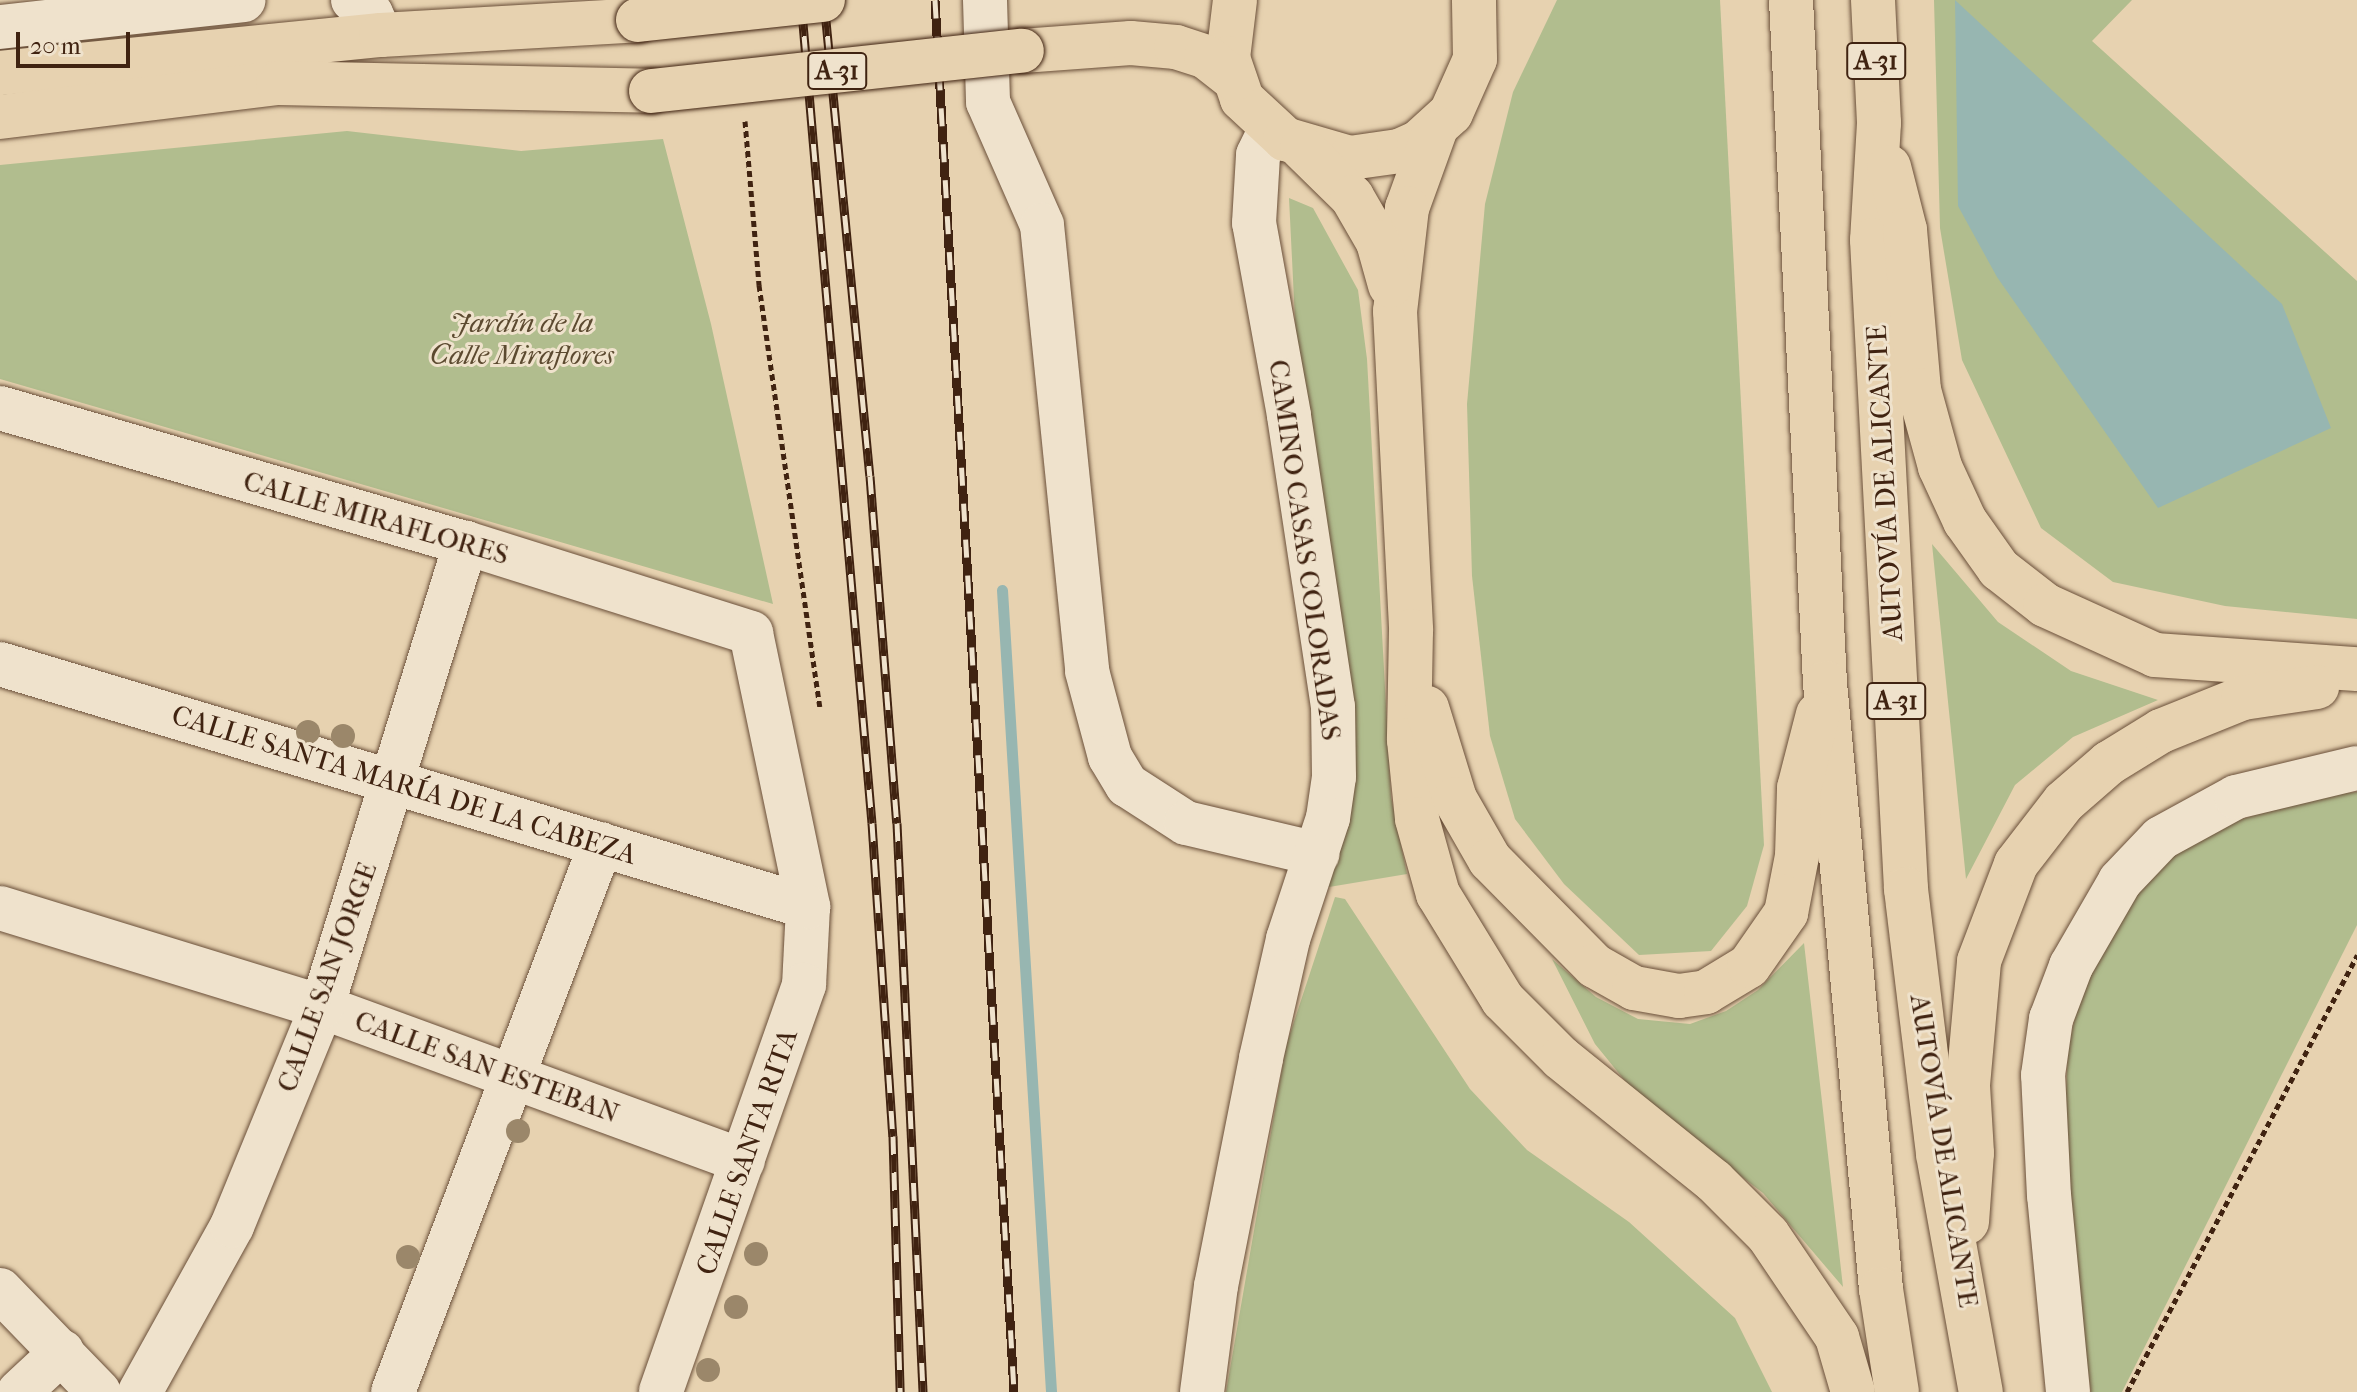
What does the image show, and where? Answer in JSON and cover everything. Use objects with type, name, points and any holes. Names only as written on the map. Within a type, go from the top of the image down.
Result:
[{"type":"main road","points":[[0,73],[381,35],[638,20],[823,0]]},
{"type":"main road","name":"A-31","points":[[1235,0],[1228,31],[1234,79],[1242,99],[1285,138]]},
{"type":"main road","points":[[1474,0],[1475,59]]},
{"type":"main road","points":[[1285,138],[1350,158],[1374,156],[1409,147],[1436,128],[1462,94],[1475,59],[1507,0]]},
{"type":"main road","name":"A-31","points":[[1791,0],[1825,683],[1881,1289],[1897,1392]]},
{"type":"main road","name":"AUTOVÍA DE ALICANTE","points":[[1873,0],[1879,123],[1872,240],[1906,889],[1938,1154],[1963,1276],[1981,1392]]},
{"type":"main road","name":"A-31","points":[[0,117],[278,83],[651,91],[1022,51],[1131,43],[1176,47],[1206,57],[1234,79]]},
{"type":"main road","points":[[1879,123],[1905,230],[1922,403],[1940,467],[1965,521],[1999,569],[2045,605],[2155,655],[2357,669]]},
{"type":"main road","points":[[1436,128],[1407,208],[1395,311],[1411,631],[1409,740],[1417,819],[1438,894],[1503,1000],[1561,1058],[1714,1181],[1768,1235],[1837,1337],[1853,1392]]},
{"type":"main road","points":[[1285,138],[1330,171],[1369,224],[1395,311]]},
{"type":"main road","points":[[1411,631],[1436,748],[1455,799],[1490,860],[1595,966],[1634,988],[1679,996],[1706,992],[1749,966],[1786,913],[1797,856],[1799,788],[1825,683]]},
{"type":"main road","points":[[1963,1276],[1972,1153],[1968,1085],[1979,961],[2016,864],[2064,802],[2109,763],[2161,731],[2243,698],[2357,681]]},
{"type":"street","points":[[0,27],[79,9],[244,0]]},
{"type":"street","points":[[353,0],[371,14],[381,35]]},
{"type":"street","points":[[985,0],[988,102],[1042,225],[1087,671],[1110,757],[1127,785],[1186,823],[1317,854]]},
{"type":"street","name":"CAMINO CASAS COLORADAS","points":[[1202,1392],[1216,1286],[1261,1058],[1288,939],[1317,854],[1334,777],[1333,707],[1289,415],[1254,223],[1258,155],[1285,138]]},
{"type":"street","name":"CALLE MIRAFLORES","points":[[1,414],[466,543],[751,633]]},
{"type":"street","name":"CALLE SAN JORGE","points":[[140,1392],[232,1226],[322,1007],[466,543]]},
{"type":"street","name":"CALLE SANTA RITA","points":[[661,1392],[804,985],[808,907],[751,633]]},
{"type":"street","name":"CALLE SANTA MARÍA DE LA CABEZA","points":[[0,664],[808,907]]},
{"type":"street","points":[[2068,1392],[2049,1196],[2043,1075],[2051,1019],[2071,966],[2120,881],[2161,838],[2236,797],[2357,768]]},
{"type":"street","points":[[393,1392],[601,844]]},
{"type":"street","name":"CALLE SAN ESTEBAN","points":[[0,908],[322,1007],[743,1161]]},
{"type":"street","points":[[0,1290],[99,1392]]},
{"type":"street","points":[[19,1392],[62,1352]]},
{"type":"path","points":[[746,137],[759,285],[820,707]]},
{"type":"path","points":[[2127,1392],[2357,955]]},
{"type":"green space","points":[[1557,0],[1720,0],[1764,845],[1747,906],[1711,951],[1639,955],[1564,884],[1515,819],[1490,736],[1472,576],[1467,404],[1485,204],[1513,92]]},
{"type":"green space","points":[[1934,0],[2132,0],[2092,41],[2357,281],[2357,619],[2225,606],[2113,582],[2041,528],[1962,360],[1940,228]]},
{"type":"green space","name":"Jardín de la Calle Miraflores","points":[[347,131],[521,151],[663,139],[711,324],[773,604],[0,379],[0,165]]},
{"type":"green space","points":[[1289,198],[1313,208],[1358,290],[1367,359],[1391,797],[1407,874],[1323,888]]},
{"type":"green space","points":[[1932,544],[1998,622],[2071,671],[2158,700],[2073,737],[2015,785],[1966,879]]},
{"type":"green space","points":[[2357,792],[2357,925],[2122,1392],[2091,1392],[2073,1268],[2064,1142],[2068,1049],[2085,972],[2161,858],[2222,825],[2323,795]]},
{"type":"green space","points":[[1335,897],[1345,899],[1470,1089],[1527,1150],[1629,1222],[1735,1318],[1772,1392],[1226,1392],[1286,1046]]},
{"type":"green space","points":[[1804,943],[1843,1287],[1763,1193],[1639,1098],[1595,1044],[1552,959],[1596,997],[1638,1019],[1690,1024],[1726,1011],[1758,990]]},
{"type":"water","points":[[1955,0],[2282,304],[2331,428],[2158,508],[1997,277],[1958,206]]},
{"type":"waterway","points":[[1002,590],[1051,1392]]},
{"type":"railway","points":[[801,0],[872,823],[893,1136],[900,1392]]},
{"type":"railway","points":[[824,0],[870,476],[897,823],[923,1392]]},
{"type":"railway","points":[[935,0],[1014,1392]]}]
